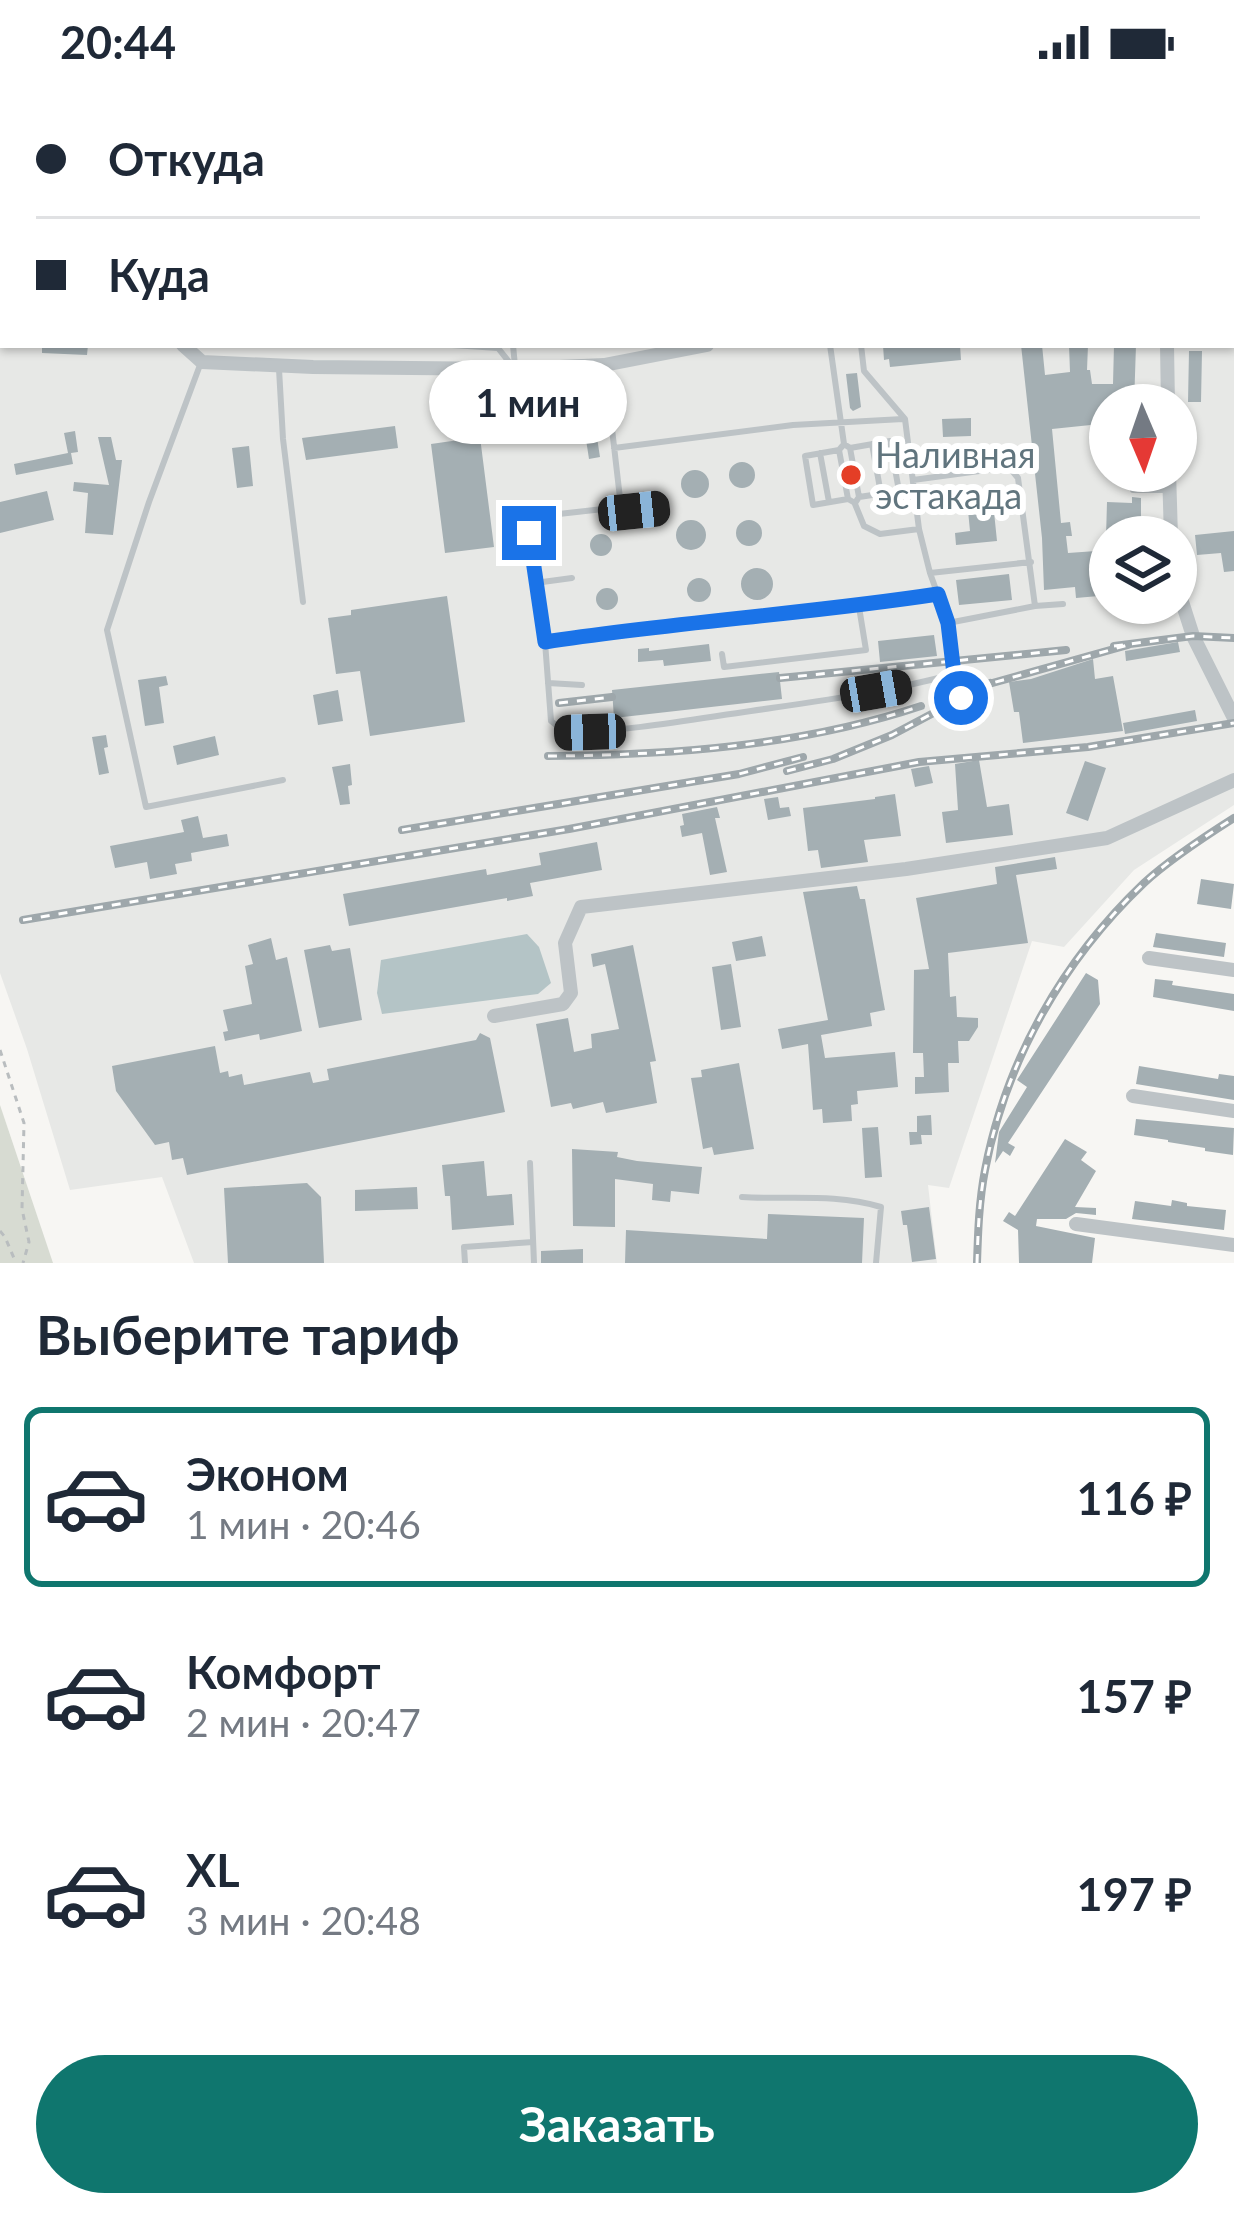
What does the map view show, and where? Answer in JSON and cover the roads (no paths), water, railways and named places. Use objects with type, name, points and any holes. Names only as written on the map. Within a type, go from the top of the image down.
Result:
[{"type":"street","points":[[186,348],[202,362],[515,369],[604,364],[691,348]]},
{"type":"street","points":[[1167,348],[1168,384]]},
{"type":"street","points":[[1189,624],[1234,718]]},
{"type":"street","points":[[494,1016],[563,1004],[571,993],[565,943],[581,908],[906,869],[1107,838],[1234,780]]},
{"type":"street","points":[[1149,958],[1234,970]]},
{"type":"street","points":[[1133,1096],[1234,1111]]},
{"type":"street","points":[[1076,1223],[1234,1245]]},
{"type":"lane","points":[[498,348],[515,369]]},
{"type":"lane","points":[[513,348],[515,369]]},
{"type":"lane","points":[[830,348],[844,447],[864,526],[880,534],[919,530]]},
{"type":"lane","points":[[860,348],[864,371],[905,419],[919,530],[948,623],[961,698]]},
{"type":"lane","points":[[202,362],[107,630],[146,807],[283,780]]},
{"type":"lane","points":[[604,364],[621,507]]},
{"type":"lane","points":[[279,365],[303,602]]},
{"type":"lane","points":[[614,448],[793,425],[905,419]]},
{"type":"lane","points":[[890,441],[898,491],[814,505],[805,456],[844,447],[890,441]]},
{"type":"lane","points":[[872,444],[881,494]]},
{"type":"lane","points":[[820,453],[829,502]]},
{"type":"lane","points":[[913,480],[1009,467],[1018,478],[1035,606]]},
{"type":"lane","points":[[661,508],[634,511],[621,507],[542,516],[529,533],[551,721],[566,733],[615,731],[788,706],[954,674]]},
{"type":"lane","points":[[930,573],[1031,562]]},
{"type":"lane","points":[[535,583],[572,578]]},
{"type":"lane","points":[[545,642],[938,594]]},
{"type":"lane","points":[[948,623],[1063,604]]},
{"type":"lane","points":[[722,654],[724,668],[866,650],[859,607]]},
{"type":"lane","points":[[548,683],[583,685]]},
{"type":"lane","points":[[530,1163],[534,1263]]},
{"type":"lane","points":[[742,1197],[805,1196],[880,1207],[876,1263]]},
{"type":"lane","points":[[465,1263],[464,1247],[533,1242]]},
{"type":"railway","points":[[1114,646],[1193,636],[1234,638]]},
{"type":"railway","points":[[978,687],[1128,645]]},
{"type":"railway","points":[[780,678],[1066,650]]},
{"type":"railway","points":[[787,771],[892,735],[990,683]]},
{"type":"railway","points":[[559,703],[612,697]]},
{"type":"railway","points":[[548,756],[736,746],[830,731],[921,706]]},
{"type":"railway","points":[[23,920],[569,829],[919,762],[1088,747],[1234,723]]},
{"type":"railway","points":[[402,830],[739,774],[803,757]]},
{"type":"railway","points":[[977,1263],[981,1193],[995,1129],[1007,1090],[1042,1014],[1088,945],[1144,883],[1234,818]]},
{"type":"place","name":"Наливная эстакада","points":[[851,475]]}]
